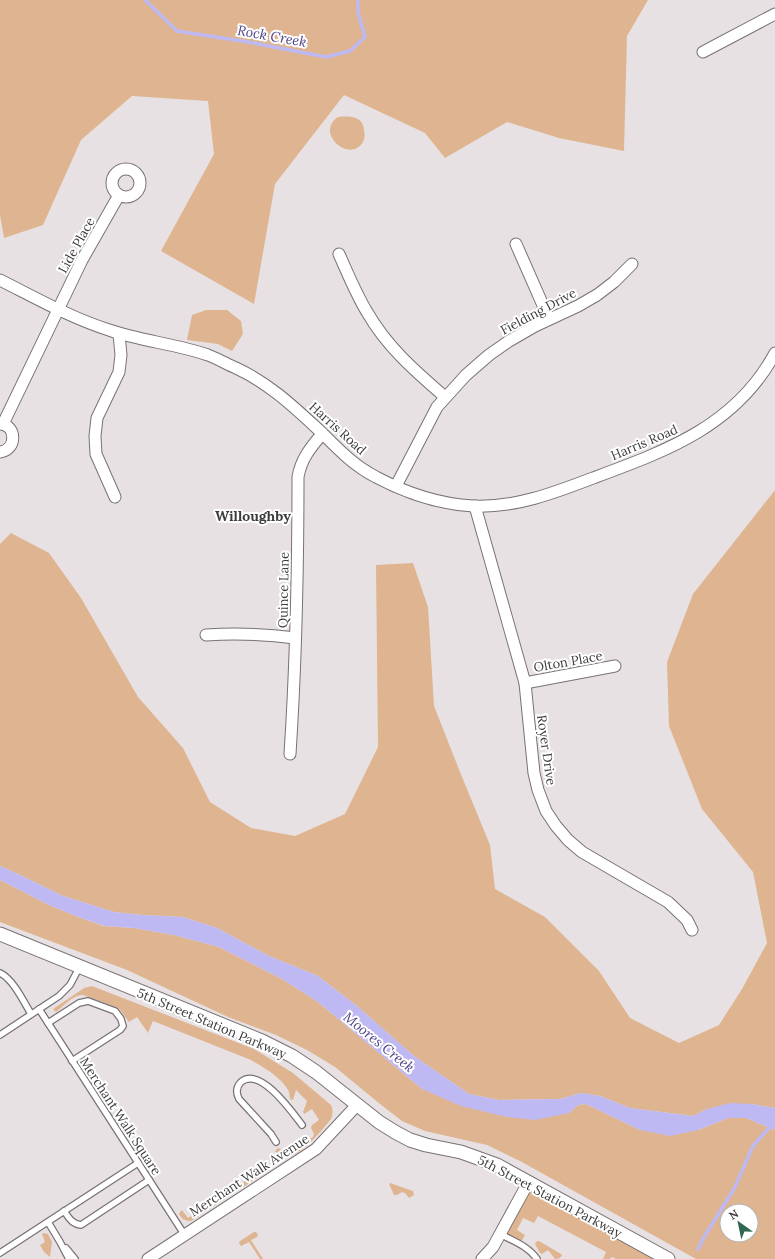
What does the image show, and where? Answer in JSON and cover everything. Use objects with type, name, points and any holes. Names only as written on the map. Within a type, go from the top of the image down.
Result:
[{"type":"street","points":[[703,52],[775,14]]},
{"type":"street","name":"Lide Place","points":[[2,424],[82,260],[119,195]]},
{"type":"street","points":[[516,244],[549,319]]},
{"type":"street","points":[[339,254],[374,325],[390,346],[413,370],[445,397]]},
{"type":"street","name":"Fielding Drive","points":[[396,486],[437,407],[466,375],[489,355],[509,341],[597,295],[614,282],[632,264]]},
{"type":"street","name":"Harris Road","points":[[0,280],[88,323],[119,334],[208,355],[238,369],[260,380],[292,405],[342,453],[359,467],[374,476],[418,496],[439,501],[475,506],[501,504],[546,496],[613,471],[675,445],[698,433],[739,401],[756,382],[775,353]]},
{"type":"street","points":[[115,497],[96,454],[96,436],[97,418],[119,372],[121,355],[119,334]]},
{"type":"street","points":[[0,452],[9,448],[13,437],[12,432],[8,427],[2,424]]},
{"type":"street","name":"Quince Lane","points":[[290,754],[296,638],[299,467],[304,457],[322,434]]},
{"type":"street","name":"Royer Drive","points":[[475,506],[525,683],[534,772],[538,790],[546,811],[568,840],[588,857],[668,902],[687,920],[692,930]]},
{"type":"street","points":[[206,635],[265,634],[296,638]]},
{"type":"street","name":"Olton Place","points":[[525,683],[615,666]]},
{"type":"street","name":"5th Street Station Parkway","points":[[0,934],[80,968],[262,1041],[292,1056],[316,1072],[379,1122],[410,1140],[426,1145],[461,1152],[478,1157],[496,1165],[668,1259]]},
{"type":"street","name":"Merchant Walk Avenue","points":[[148,1259],[316,1149],[357,1105]]},
{"type":"street","points":[[482,1259],[493,1247],[528,1183]]},
{"type":"lane","points":[[0,1035],[67,990],[80,968]]},
{"type":"lane","points":[[0,973],[11,982],[32,1014]]},
{"type":"lane","points":[[48,1024],[79,1003],[88,1001],[115,1011],[121,1019],[123,1026],[120,1030],[72,1061]]},
{"type":"lane","name":"Merchant Walk Square","points":[[39,1010],[184,1234]]},
{"type":"lane","points":[[276,1142],[271,1134],[239,1099],[237,1088],[244,1080],[255,1079],[263,1083],[272,1090],[302,1125]]},
{"type":"lane","points":[[0,1253],[138,1163]]},
{"type":"lane","points":[[64,1211],[71,1221],[81,1225],[149,1180]]},
{"type":"lane","points":[[48,1222],[69,1259]]},
{"type":"lane","points":[[500,1234],[526,1248],[537,1259]]},
{"type":"lane","points":[[60,1242],[75,1259]]},
{"type":"shaded area","points":[[0,0],[648,0],[627,36],[624,151],[559,138],[507,122],[445,158],[425,133],[344,95],[275,184],[254,304],[161,251],[214,154],[208,101],[132,96],[81,140],[43,225],[4,238],[0,215]]},
{"type":"shaded area","points":[[338,117],[355,118],[358,119],[363,125],[365,133],[363,142],[357,148],[350,150],[343,148],[332,138],[330,131],[332,124]]},
{"type":"shaded area","points":[[206,310],[227,310],[241,321],[243,334],[232,351],[218,344],[187,340],[192,315]]},
{"type":"shaded area","points":[[775,490],[775,1108],[751,1104],[707,1109],[693,1116],[630,1108],[600,1096],[581,1093],[560,1099],[499,1100],[469,1094],[414,1056],[357,1006],[318,976],[269,956],[217,928],[183,917],[114,912],[63,896],[0,866],[0,544],[11,533],[49,553],[81,598],[138,697],[183,748],[210,802],[251,828],[295,836],[345,814],[378,747],[376,565],[413,563],[428,607],[434,706],[490,845],[495,889],[545,917],[599,971],[630,1018],[679,1043],[719,1025],[742,989],[767,943],[753,872],[702,809],[669,726],[667,662],[693,594]]},
{"type":"shaded area","points":[[0,880],[49,905],[104,926],[134,928],[174,935],[219,947],[282,979],[318,1002],[422,1089],[569,1113],[578,1105],[586,1104],[640,1130],[698,1130],[728,1118],[746,1118],[775,1130],[775,1259],[696,1259],[520,1161],[487,1145],[425,1131],[402,1121],[335,1067],[307,1050],[276,1035],[228,1017],[127,970],[0,922]]},
{"type":"shaded area","points":[[92,986],[254,1049],[293,1073],[331,1105],[331,1119],[321,1132],[297,1153],[289,1156],[281,1156],[275,1151],[278,1148],[288,1153],[313,1137],[314,1134],[311,1128],[312,1125],[319,1120],[312,1109],[304,1114],[303,1112],[307,1101],[296,1090],[293,1100],[290,1099],[289,1091],[281,1081],[251,1060],[153,1021],[148,1033],[137,1017],[129,1022],[116,1007],[83,995],[75,997],[56,1012],[53,1009],[84,988]]},
{"type":"shaded area","points":[[261,1160],[265,1167],[263,1174],[191,1221],[185,1220],[180,1216],[179,1214],[182,1210],[188,1218],[262,1170],[259,1163]]},
{"type":"shaded area","points":[[390,1183],[413,1191],[414,1195],[409,1198],[402,1192],[394,1195],[389,1184]]},
{"type":"shaded area","points":[[528,1183],[668,1259],[616,1259],[612,1257],[610,1259],[603,1259],[606,1252],[538,1216],[534,1223],[523,1218],[517,1230],[525,1235],[520,1244],[500,1234]]},
{"type":"shaded area","points":[[254,1232],[258,1235],[251,1240],[263,1259],[260,1259],[249,1242],[241,1246],[239,1243]]},
{"type":"shaded area","points":[[42,1234],[48,1234],[52,1242],[50,1257],[44,1252],[40,1245],[45,1242]]},
{"type":"shaded area","points":[[539,1241],[562,1256],[555,1259],[548,1250],[542,1254],[540,1253],[535,1244]]},
{"type":"water","name":"Moores Creek","points":[[0,866],[63,896],[114,912],[183,917],[217,928],[269,956],[318,976],[357,1006],[414,1056],[469,1094],[499,1100],[560,1099],[581,1093],[600,1096],[630,1108],[693,1116],[707,1109],[730,1103],[751,1104],[775,1108],[775,1130],[746,1118],[728,1118],[698,1130],[670,1136],[640,1130],[586,1104],[578,1105],[569,1113],[535,1120],[507,1117],[461,1106],[422,1089],[318,1002],[282,979],[219,947],[174,935],[134,928],[105,926],[81,918],[49,905],[0,880]]},
{"type":"waterway","name":"Rock Creek","points":[[145,0],[177,31],[248,42],[326,57],[350,51],[365,37],[358,12],[358,0]]},
{"type":"waterway","points":[[698,1249],[734,1189],[753,1146],[775,1121]]},
{"type":"district","name":"Willoughby","points":[[253,516]]}]
